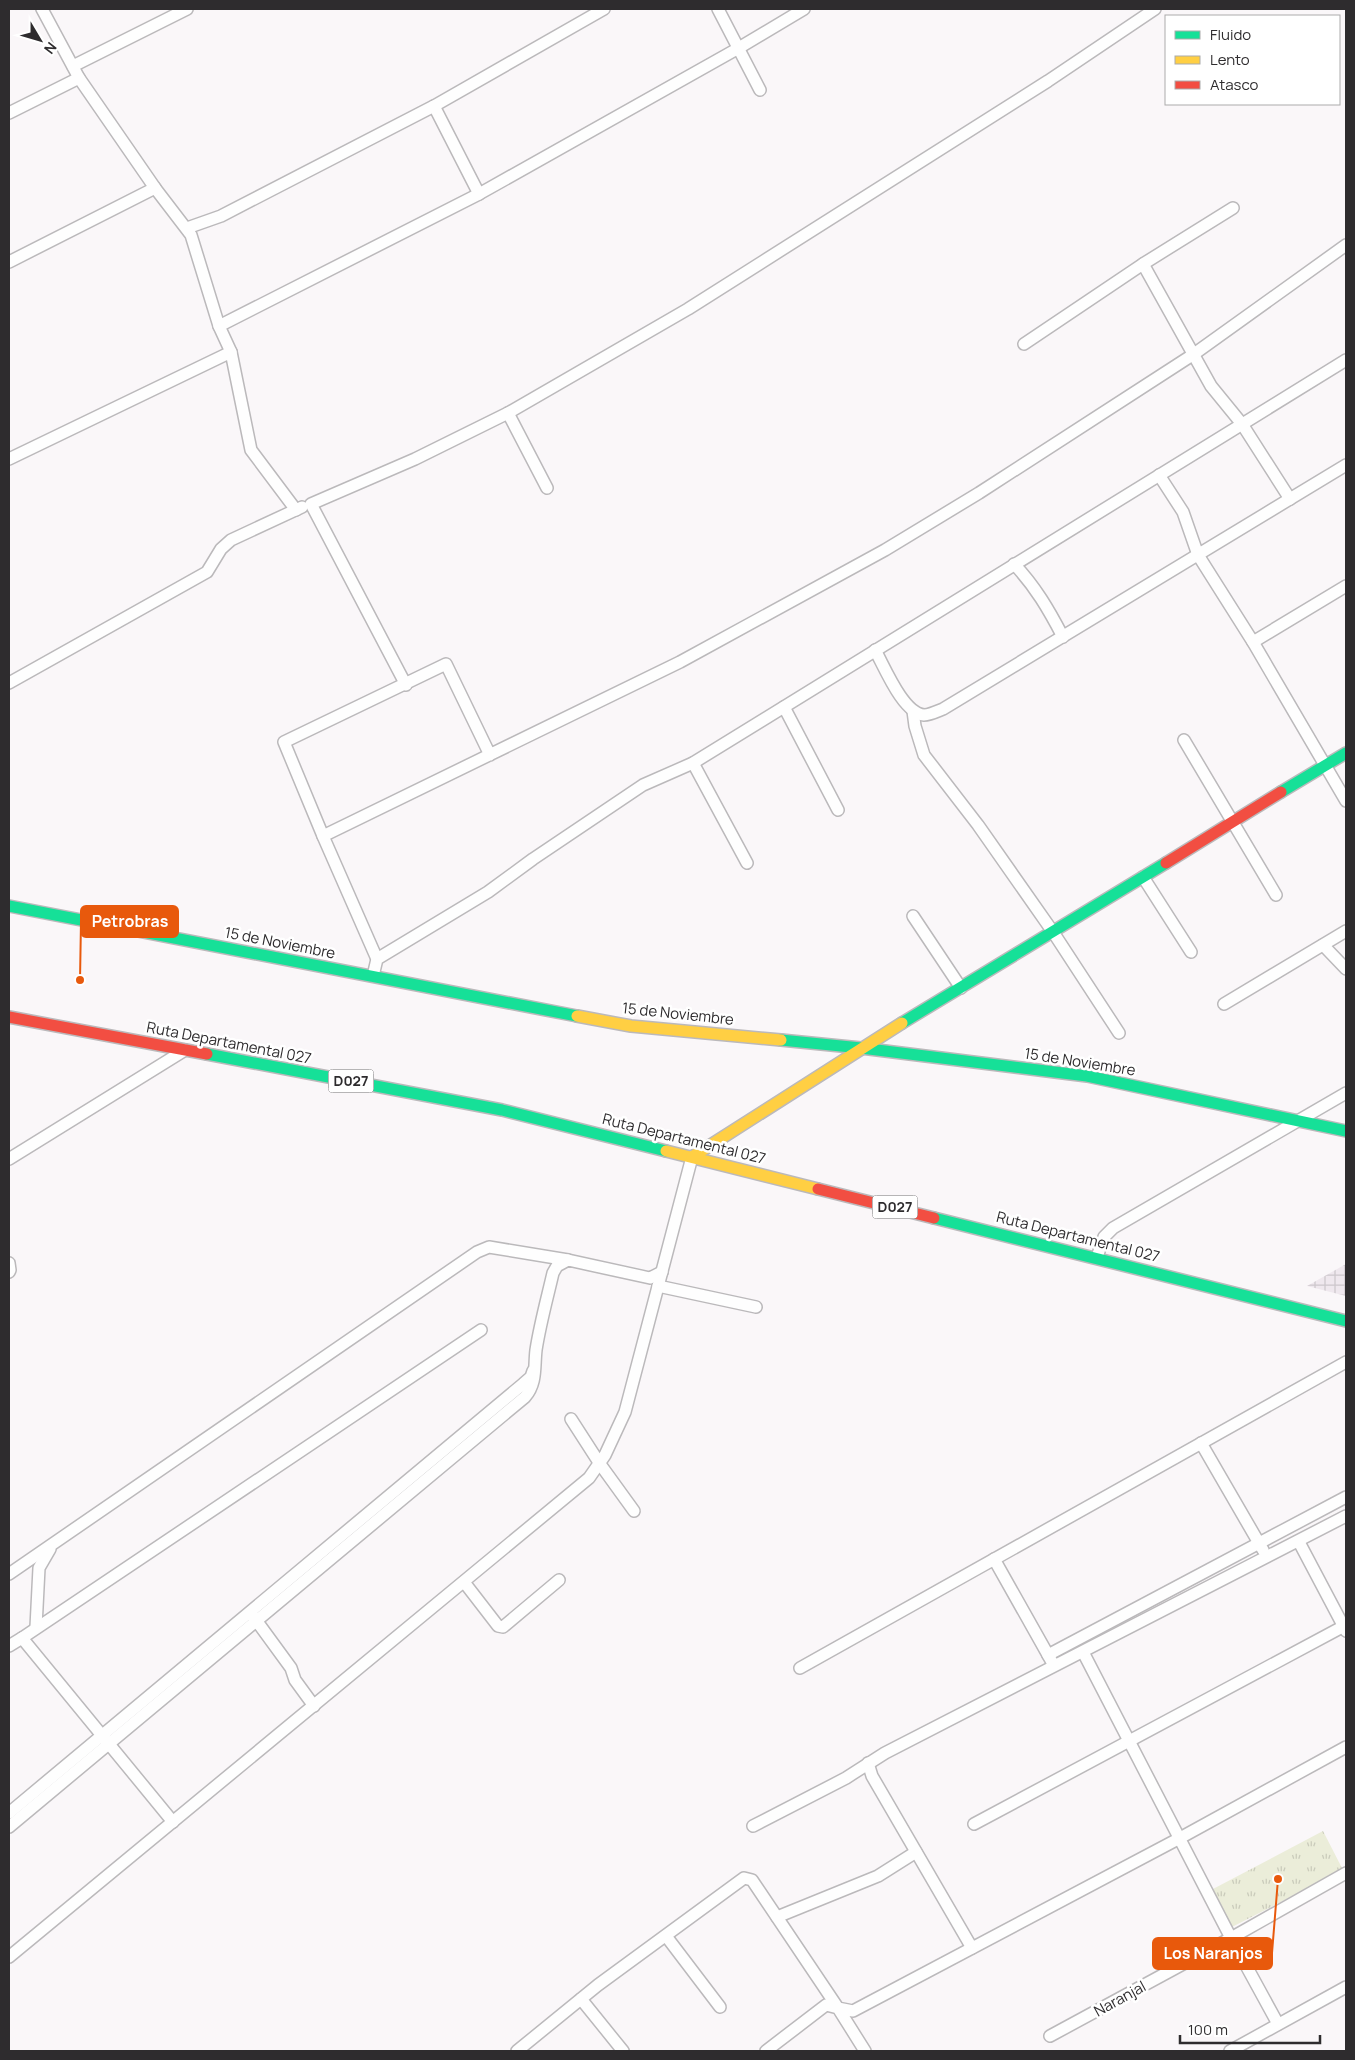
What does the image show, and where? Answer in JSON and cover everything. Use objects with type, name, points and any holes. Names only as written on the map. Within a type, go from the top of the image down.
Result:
[{"type":"street","points":[[42,9],[79,78],[155,188],[191,235],[219,326],[231,352],[251,450],[296,510]]},
{"type":"street","points":[[73,66],[187,9]]},
{"type":"street","points":[[187,228],[221,216],[434,106],[604,9]]},
{"type":"street","points":[[718,9],[737,49],[760,90]]},
{"type":"street","points":[[219,326],[479,194],[737,49],[804,9]]},
{"type":"street","points":[[9,683],[197,579],[207,572],[221,549],[231,540],[415,459],[508,413],[688,310],[1048,81],[1154,9]]},
{"type":"street","points":[[9,113],[79,78]]},
{"type":"street","points":[[434,106],[479,194]]},
{"type":"street","points":[[9,262],[155,188]]},
{"type":"street","points":[[1024,344],[1143,264],[1233,208]]},
{"type":"street","points":[[323,836],[680,662],[885,550],[979,493],[1194,354],[1346,245]]},
{"type":"street","points":[[1143,264],[1211,386],[1242,424],[1290,499]]},
{"type":"street","points":[[9,459],[231,352]]},
{"type":"street","points":[[377,959],[488,892],[533,859],[643,785],[693,763],[1346,360]]},
{"type":"street","points":[[508,413],[547,488]]},
{"type":"street","points":[[875,650],[903,700],[913,711],[925,715],[943,709],[1346,465]]},
{"type":"street","points":[[1159,475],[1183,512],[1198,555],[1254,642],[1346,801]]},
{"type":"street","points":[[311,504],[406,685]]},
{"type":"street","points":[[1014,564],[1028,578],[1051,613],[1063,637]]},
{"type":"street","points":[[1254,642],[1345,590]]},
{"type":"street","points":[[373,976],[377,959],[284,742],[406,685],[446,664],[490,755]]},
{"type":"street","points":[[784,707],[838,810]]},
{"type":"street","points":[[913,711],[915,726],[924,755],[978,825],[1053,932],[1118,1033]]},
{"type":"street","points":[[1184,740],[1276,895]]},
{"type":"street","points":[[9,1957],[589,1478],[600,1464],[625,1412],[692,1157],[861,1048],[1346,754]]},
{"type":"street","points":[[693,763],[746,862]]},
{"type":"street","points":[[1143,877],[1191,952]]},
{"type":"street","name":"15 de Noviembre","points":[[9,906],[631,1026],[861,1048],[1087,1076],[1346,1131]]},
{"type":"street","points":[[913,916],[961,988]]},
{"type":"street","points":[[1224,1004],[1346,931]]},
{"type":"street","points":[[1323,945],[1346,969]]},
{"type":"street","name":"Ruta Departamental 027","points":[[9,1017],[502,1110],[1097,1257],[1346,1321]]},
{"type":"street","points":[[9,1159],[185,1050]]},
{"type":"street","points":[[1097,1257],[1104,1237],[1113,1228],[1346,1093]]},
{"type":"street","points":[[9,1574],[477,1252],[489,1247],[568,1260],[650,1278],[662,1272]]},
{"type":"street","points":[[9,1827],[105,1740],[253,1616],[531,1377],[535,1367],[536,1349],[553,1273],[557,1266],[568,1260]]},
{"type":"street","points":[[9,1263],[9,1272]]},
{"type":"street","points":[[658,1286],[756,1306]]},
{"type":"street","points":[[9,1646],[481,1330]]},
{"type":"street","points":[[800,1668],[1346,1362]]},
{"type":"street","points":[[571,1418],[600,1464],[634,1511]]},
{"type":"street","points":[[1201,1443],[1267,1558]]},
{"type":"street","points":[[1048,1655],[1346,1497]]},
{"type":"street","points":[[753,1826],[846,1778],[868,1763],[1299,1542],[1346,1516]]},
{"type":"street","points":[[36,1627],[39,1568],[45,1554],[60,1538]]},
{"type":"street","points":[[974,1824],[1346,1628],[1299,1542]]},
{"type":"street","points":[[994,1559],[1055,1667]]},
{"type":"street","points":[[464,1582],[498,1626],[503,1627],[559,1580]]},
{"type":"street","points":[[253,1616],[291,1668],[295,1680],[314,1706]]},
{"type":"street","points":[[22,1638],[172,1822]]},
{"type":"street","points":[[1083,1652],[1231,1938],[1278,2024]]},
{"type":"street","points":[[9,1813],[105,1740]]},
{"type":"street","points":[[766,2051],[826,2005],[853,2011],[1180,1838],[1346,1747]]},
{"type":"street","points":[[868,1763],[872,1776],[972,1948]]},
{"type":"street","points":[[777,1916],[878,1876],[916,1852]]},
{"type":"street","name":"Naranjal","points":[[1050,2036],[1231,1938],[1346,1872]]},
{"type":"street","points":[[517,2051],[581,1999],[744,1878],[752,1880],[865,2051]]},
{"type":"street","points":[[666,1936],[720,2007]]},
{"type":"street","points":[[1230,2051],[1346,1987]]},
{"type":"street","points":[[581,1999],[623,2051]]},
{"type":"shaded area","points":[[1346,1264],[1346,1296],[1307,1286]]},
{"type":"green space","points":[[1323,1831],[1343,1870],[1232,1927],[1213,1889]]},
{"type":"traffic: fast","points":[[1281,792],[1346,753]]},
{"type":"traffic: fast","points":[[902,1023],[1166,863]]},
{"type":"traffic: fast","points":[[9,906],[577,1016]]},
{"type":"traffic: fast","points":[[781,1040],[1087,1076],[1346,1131]]},
{"type":"traffic: fast","points":[[207,1054],[502,1110],[666,1151]]},
{"type":"traffic: fast","points":[[934,1218],[1346,1321]]},
{"type":"traffic: slow","points":[[577,1016],[631,1026],[781,1040]]},
{"type":"traffic: slow","points":[[692,1157],[902,1023]]},
{"type":"traffic: slow","points":[[666,1151],[818,1189]]},
{"type":"traffic: jam","points":[[1166,863],[1281,792]]},
{"type":"traffic: jam","points":[[9,1017],[207,1054]]},
{"type":"traffic: jam","points":[[818,1189],[934,1218]]},
{"type":"place","name":"Petrobras","points":[[80,980]]},
{"type":"place","name":"Los Naranjos","points":[[1278,1879]]}]
